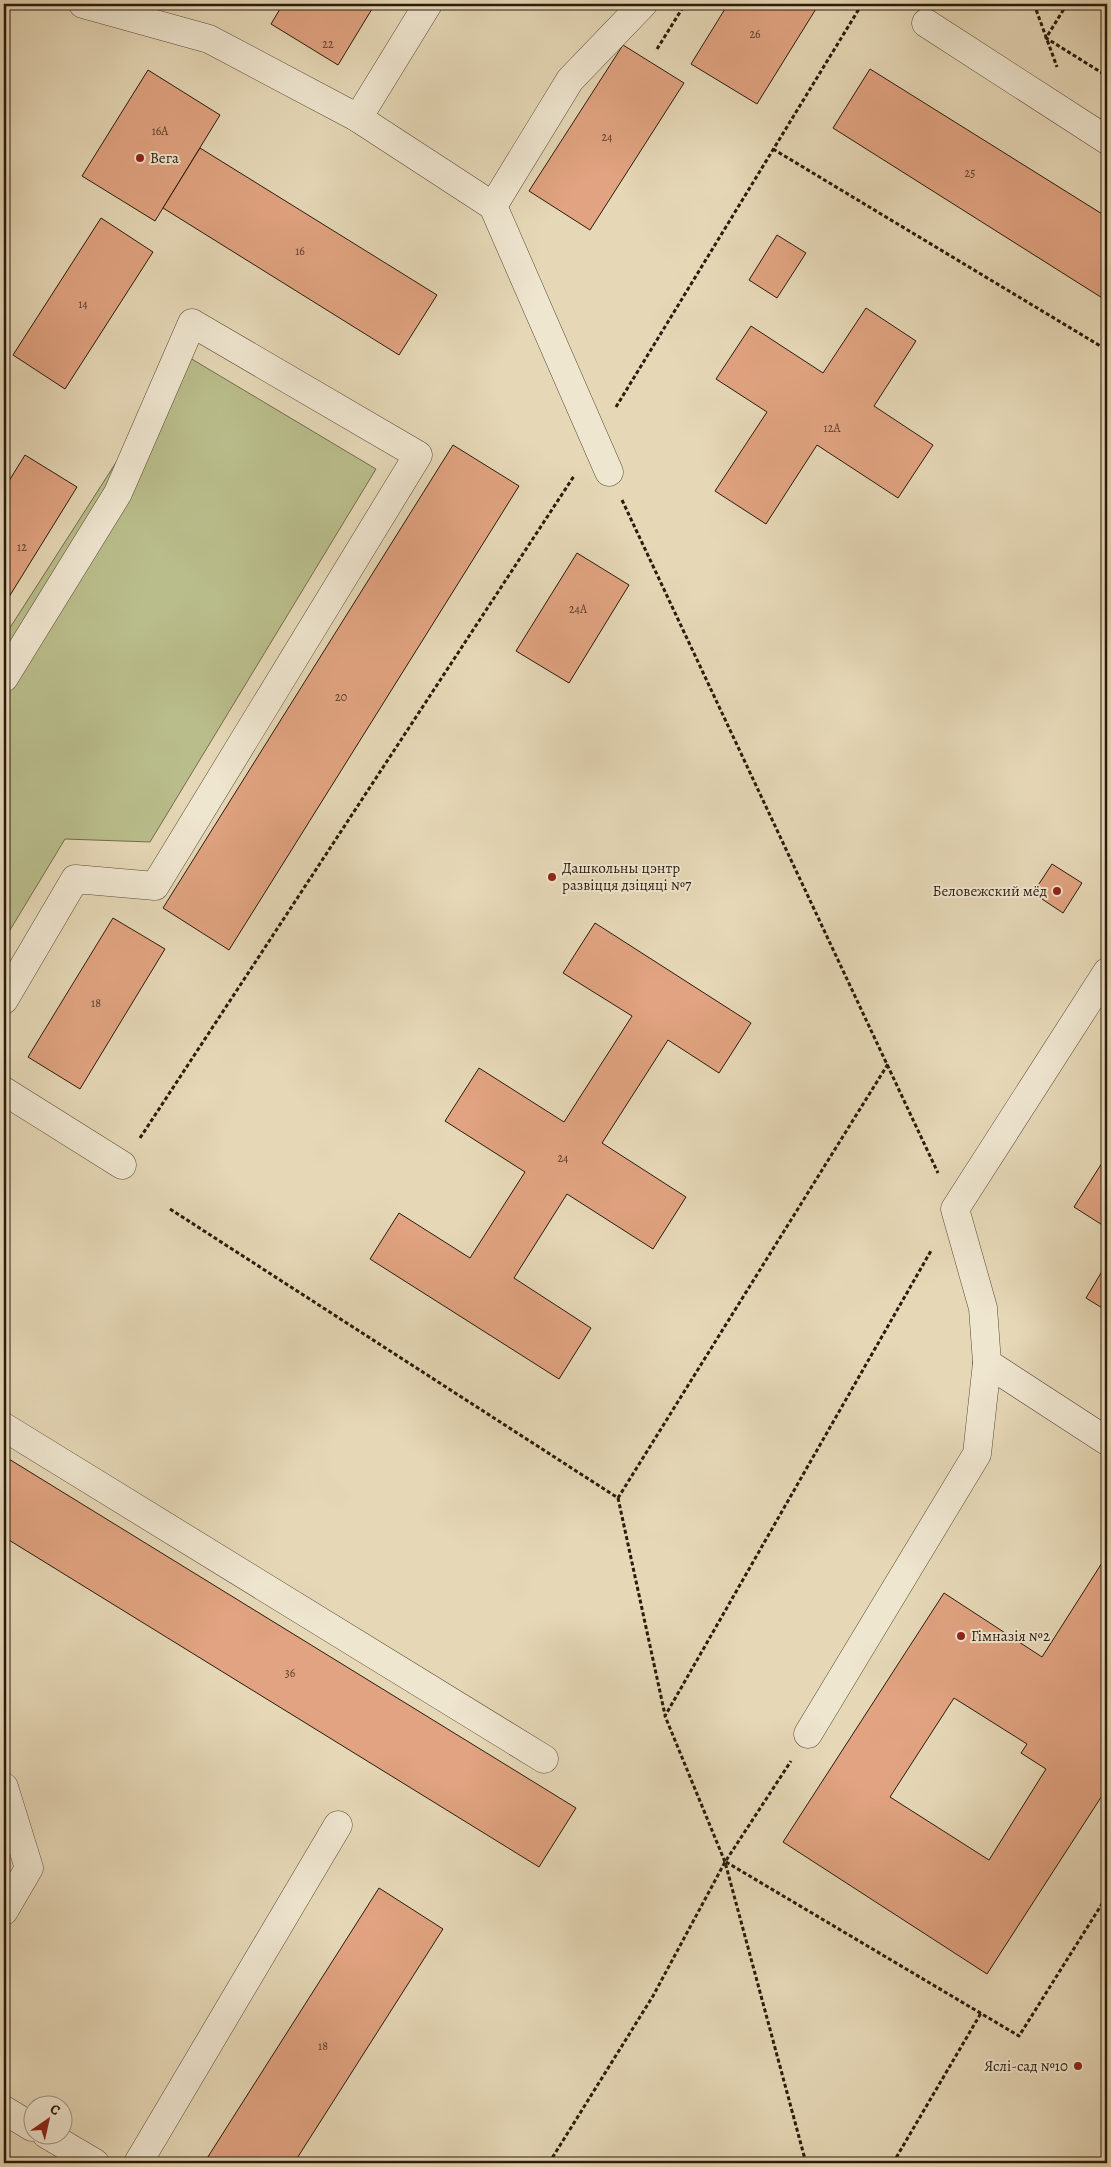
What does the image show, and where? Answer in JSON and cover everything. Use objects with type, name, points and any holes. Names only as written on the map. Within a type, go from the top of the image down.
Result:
[{"type":"lane","points":[[84,4],[209,39],[358,118],[493,206],[609,472]]},
{"type":"lane","points":[[358,118],[428,4]]},
{"type":"lane","points":[[493,206],[570,80],[643,4]]},
{"type":"lane","points":[[926,23],[1107,140]]},
{"type":"lane","points":[[4,678],[118,493],[192,324],[418,455],[155,886],[75,879],[4,1000]]},
{"type":"lane","points":[[808,1734],[977,1454],[986,1363],[983,1308],[955,1209],[1107,972]]},
{"type":"lane","points":[[4,1091],[122,1165]]},
{"type":"lane","points":[[986,1363],[1107,1441]]},
{"type":"lane","points":[[4,1427],[544,1759]]},
{"type":"lane","points":[[4,1787],[29,1868],[4,1911]]},
{"type":"lane","points":[[138,2163],[338,1825]]},
{"type":"lane","points":[[4,2110],[22,2121]]},
{"type":"lane","points":[[63,2144],[95,2163]]},
{"type":"path","points":[[657,49],[685,4]]},
{"type":"path","points":[[122,1165],[596,441],[862,4]]},
{"type":"path","points":[[1034,4],[1075,119]]},
{"type":"path","points":[[1046,38],[1067,4]]},
{"type":"path","points":[[1046,38],[1107,76]]},
{"type":"path","points":[[773,149],[1107,350]]},
{"type":"path","points":[[609,472],[955,1209],[665,1716]]},
{"type":"path","points":[[806,2163],[726,1862],[665,1716],[618,1498],[888,1064]]},
{"type":"path","points":[[170,1210],[618,1498]]},
{"type":"path","points":[[549,2163],[653,1996],[726,1862],[808,1734]]},
{"type":"path","points":[[726,1862],[1020,2036],[1107,1896]]},
{"type":"path","points":[[893,2163],[980,2013]]},
{"type":"green space","points":[[185,355],[376,469],[150,842],[65,839],[4,940],[4,637]]},
{"type":"building","points":[[283,4],[375,4],[338,65],[271,24]]},
{"type":"building","points":[[728,4],[819,4],[757,104],[691,64]]},
{"type":"building","points":[[623,45],[684,83],[590,230],[529,191]]},
{"type":"building","points":[[870,69],[1107,217],[1107,301],[833,128]]},
{"type":"building","points":[[148,70],[220,115],[155,221],[82,176]]},
{"type":"building","points":[[200,148],[437,295],[399,355],[163,208]]},
{"type":"building","points":[[101,218],[153,252],[65,389],[13,355]]},
{"type":"building","points":[[777,235],[806,253],[777,298],[749,280]]},
{"type":"building","points":[[866,308],[916,341],[874,406],[933,445],[898,498],[817,445],[766,524],[715,491],[767,412],[716,379],[751,326],[823,373]]},
{"type":"building","points":[[453,445],[519,486],[229,950],[163,908]]},
{"type":"building","points":[[25,455],[77,487],[4,605],[4,489]]},
{"type":"building","points":[[577,553],[629,585],[569,683],[516,651]]},
{"type":"building","points":[[1052,864],[1082,883],[1063,913],[1033,893]]},
{"type":"building","points":[[113,918],[165,949],[80,1089],[28,1057]]},
{"type":"building","points":[[595,923],[751,1023],[719,1073],[668,1040],[602,1143],[686,1197],[653,1249],[567,1194],[514,1278],[591,1328],[559,1379],[370,1259],[399,1213],[470,1258],[525,1172],[445,1121],[479,1068],[564,1122],[632,1016],[563,973]]},
{"type":"building","points":[[1107,1155],[1107,1228],[1074,1207]]},
{"type":"building","points":[[1107,1263],[1107,1311],[1086,1298]]},
{"type":"building","points":[[4,1456],[576,1808],[539,1867],[4,1537]]},
{"type":"building","points":[[1107,1555],[1107,1788],[987,1974],[783,1842],[944,1593],[1042,1657]],"holes":[[[954,1698],[1027,1744],[1021,1753],[1046,1769],[989,1860],[890,1797]]]},
{"type":"building","points":[[379,1888],[443,1929],[294,2163],[204,2163]]},
{"type":"place","name":"Вега","points":[[140,158]]},
{"type":"place","name":"Дашкольны цэнтр развіцця дзіцяці №7","points":[[552,877]]},
{"type":"place","name":"Беловежский мёд","points":[[1057,891]]},
{"type":"place","name":"Гімназія №2","points":[[961,1636]]},
{"type":"place","name":"Яслі-сад №10","points":[[1078,2066]]}]
